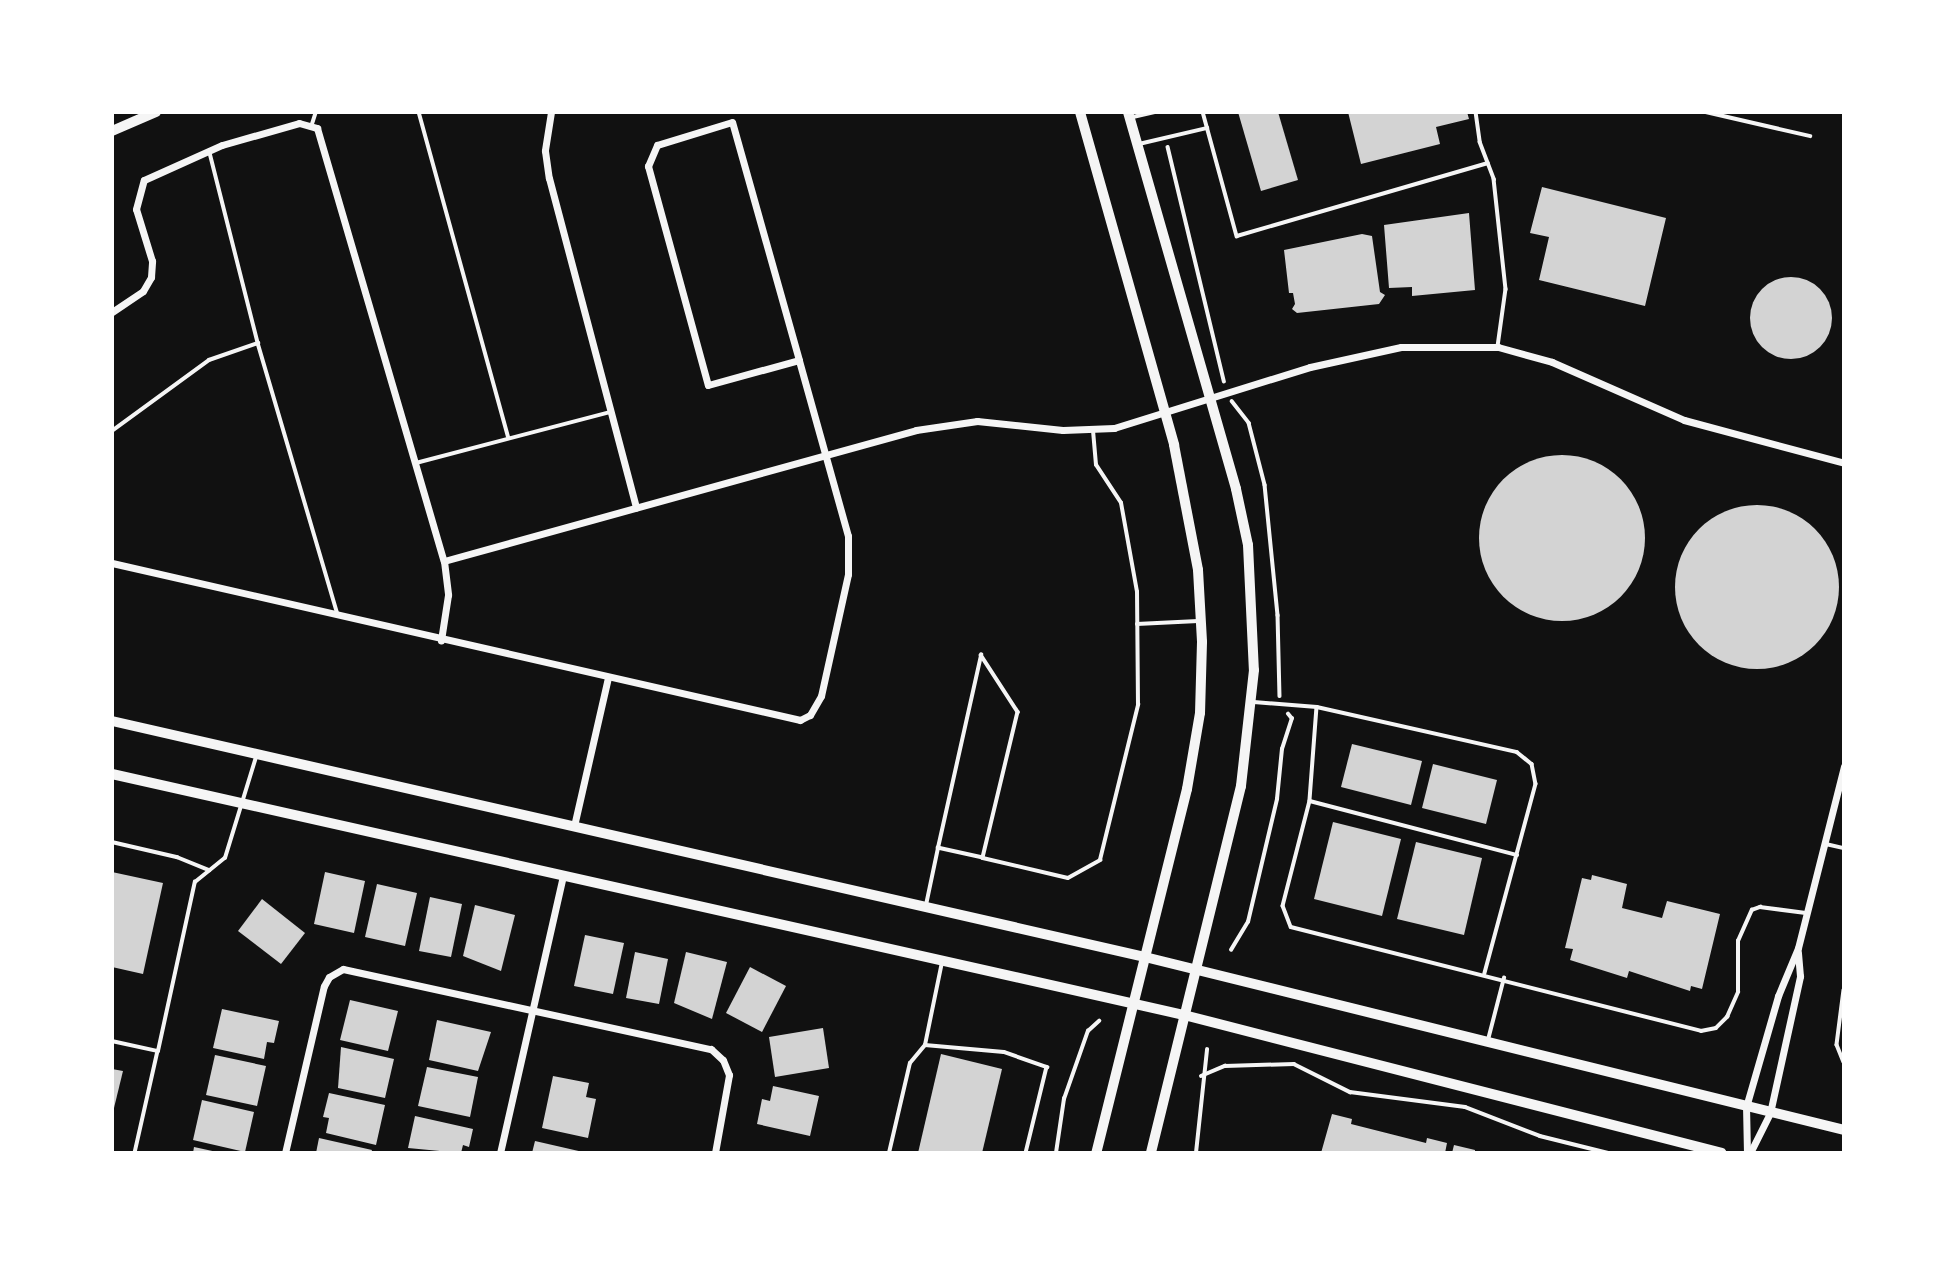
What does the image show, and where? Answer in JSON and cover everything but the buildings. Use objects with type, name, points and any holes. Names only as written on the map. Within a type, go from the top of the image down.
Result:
[{"type":"main road","points":[[1080,112],[1164,413],[1198,570],[1201,621],[1200,713],[1187,789],[1096,1153]]},
{"type":"main road","points":[[1129,115],[1213,397],[1248,545],[1251,701],[1241,786],[1151,1153]]},
{"type":"main road","points":[[112,721],[1145,957],[1844,1130]]},
{"type":"main road","points":[[112,774],[1134,1004],[1722,1153]]},
{"type":"street","points":[[112,131],[156,112]]},
{"type":"street","points":[[551,112],[545,151],[549,178],[636,508]]},
{"type":"street","points":[[112,563],[787,720],[810,715],[821,696],[849,556],[825,455],[799,360],[732,122],[664,141],[649,159],[708,385],[799,360]]},
{"type":"street","points":[[112,312],[143,291],[151,277],[152,261],[136,209],[138,189],[154,172],[209,149],[299,123],[312,124],[322,136],[444,561],[448,595],[441,639]]},
{"type":"street","points":[[444,561],[916,430],[976,421],[1093,431],[1164,413],[1310,367],[1401,347],[1498,347],[1552,362],[1684,419],[1844,463]]},
{"type":"street","points":[[574,826],[608,678]]},
{"type":"street","points":[[1748,1153],[1746,1107],[1778,996],[1797,948],[1844,766]]},
{"type":"street","points":[[500,1153],[563,876]]},
{"type":"street","points":[[1748,1153],[1770,1113],[1800,976],[1797,948]]},
{"type":"street","points":[[285,1153],[324,986],[336,971],[354,970],[711,1049],[723,1060],[729,1075],[729,1094],[715,1153]]},
{"type":"lane","points":[[312,124],[316,112]]},
{"type":"lane","points":[[419,112],[509,438]]},
{"type":"lane","points":[[1129,115],[1155,112]]},
{"type":"lane","points":[[1203,112],[1237,236],[1488,163]]},
{"type":"lane","points":[[1476,112],[1479,142],[1488,163],[1498,203],[1507,289],[1498,347]]},
{"type":"lane","points":[[1706,112],[1810,136]]},
{"type":"lane","points":[[1137,145],[1208,128]]},
{"type":"lane","points":[[209,149],[258,343],[339,616]]},
{"type":"lane","points":[[112,430],[209,360],[258,343]]},
{"type":"lane","points":[[416,463],[610,412]]},
{"type":"lane","points":[[938,848],[1069,878],[1100,860],[1138,705],[1137,592],[1121,503],[1096,465],[1093,431]]},
{"type":"lane","points":[[1137,624],[1201,621]]},
{"type":"lane","points":[[925,907],[981,655],[1018,712],[983,858]]},
{"type":"lane","points":[[1251,701],[1317,706],[1517,752],[1532,764],[1536,784],[1485,973]]},
{"type":"lane","points":[[1317,706],[1310,800],[1283,906],[1291,927],[1485,973],[1701,1031],[1716,1028],[1727,1017],[1738,992],[1738,941],[1752,910],[1760,907],[1806,913]]},
{"type":"lane","points":[[135,1153],[195,882],[225,858],[244,805],[257,752]]},
{"type":"lane","points":[[1310,800],[1517,855]]},
{"type":"lane","points":[[112,842],[177,857],[209,870]]},
{"type":"lane","points":[[1824,844],[1844,848]]},
{"type":"lane","points":[[889,1153],[910,1063],[925,1045],[943,961]]},
{"type":"lane","points":[[1488,1042],[1504,978]]},
{"type":"lane","points":[[1844,990],[1837,1045],[1844,1062]]},
{"type":"lane","points":[[112,1041],[158,1051]]},
{"type":"lane","points":[[925,1045],[1004,1052],[1047,1067],[1026,1153]]},
{"type":"path","points":[[1165,138],[1226,393],[1249,423],[1265,485],[1278,615],[1280,704],[1292,719],[1282,749],[1277,799],[1248,922],[1231,950]]},
{"type":"path","points":[[1056,1153],[1064,1099],[1088,1031],[1099,1021]]},
{"type":"path","points":[[1196,1153],[1201,1076],[1207,1050]]},
{"type":"path","points":[[1201,1076],[1225,1066],[1294,1064],[1350,1092],[1465,1107],[1540,1136],[1608,1153]]}]
